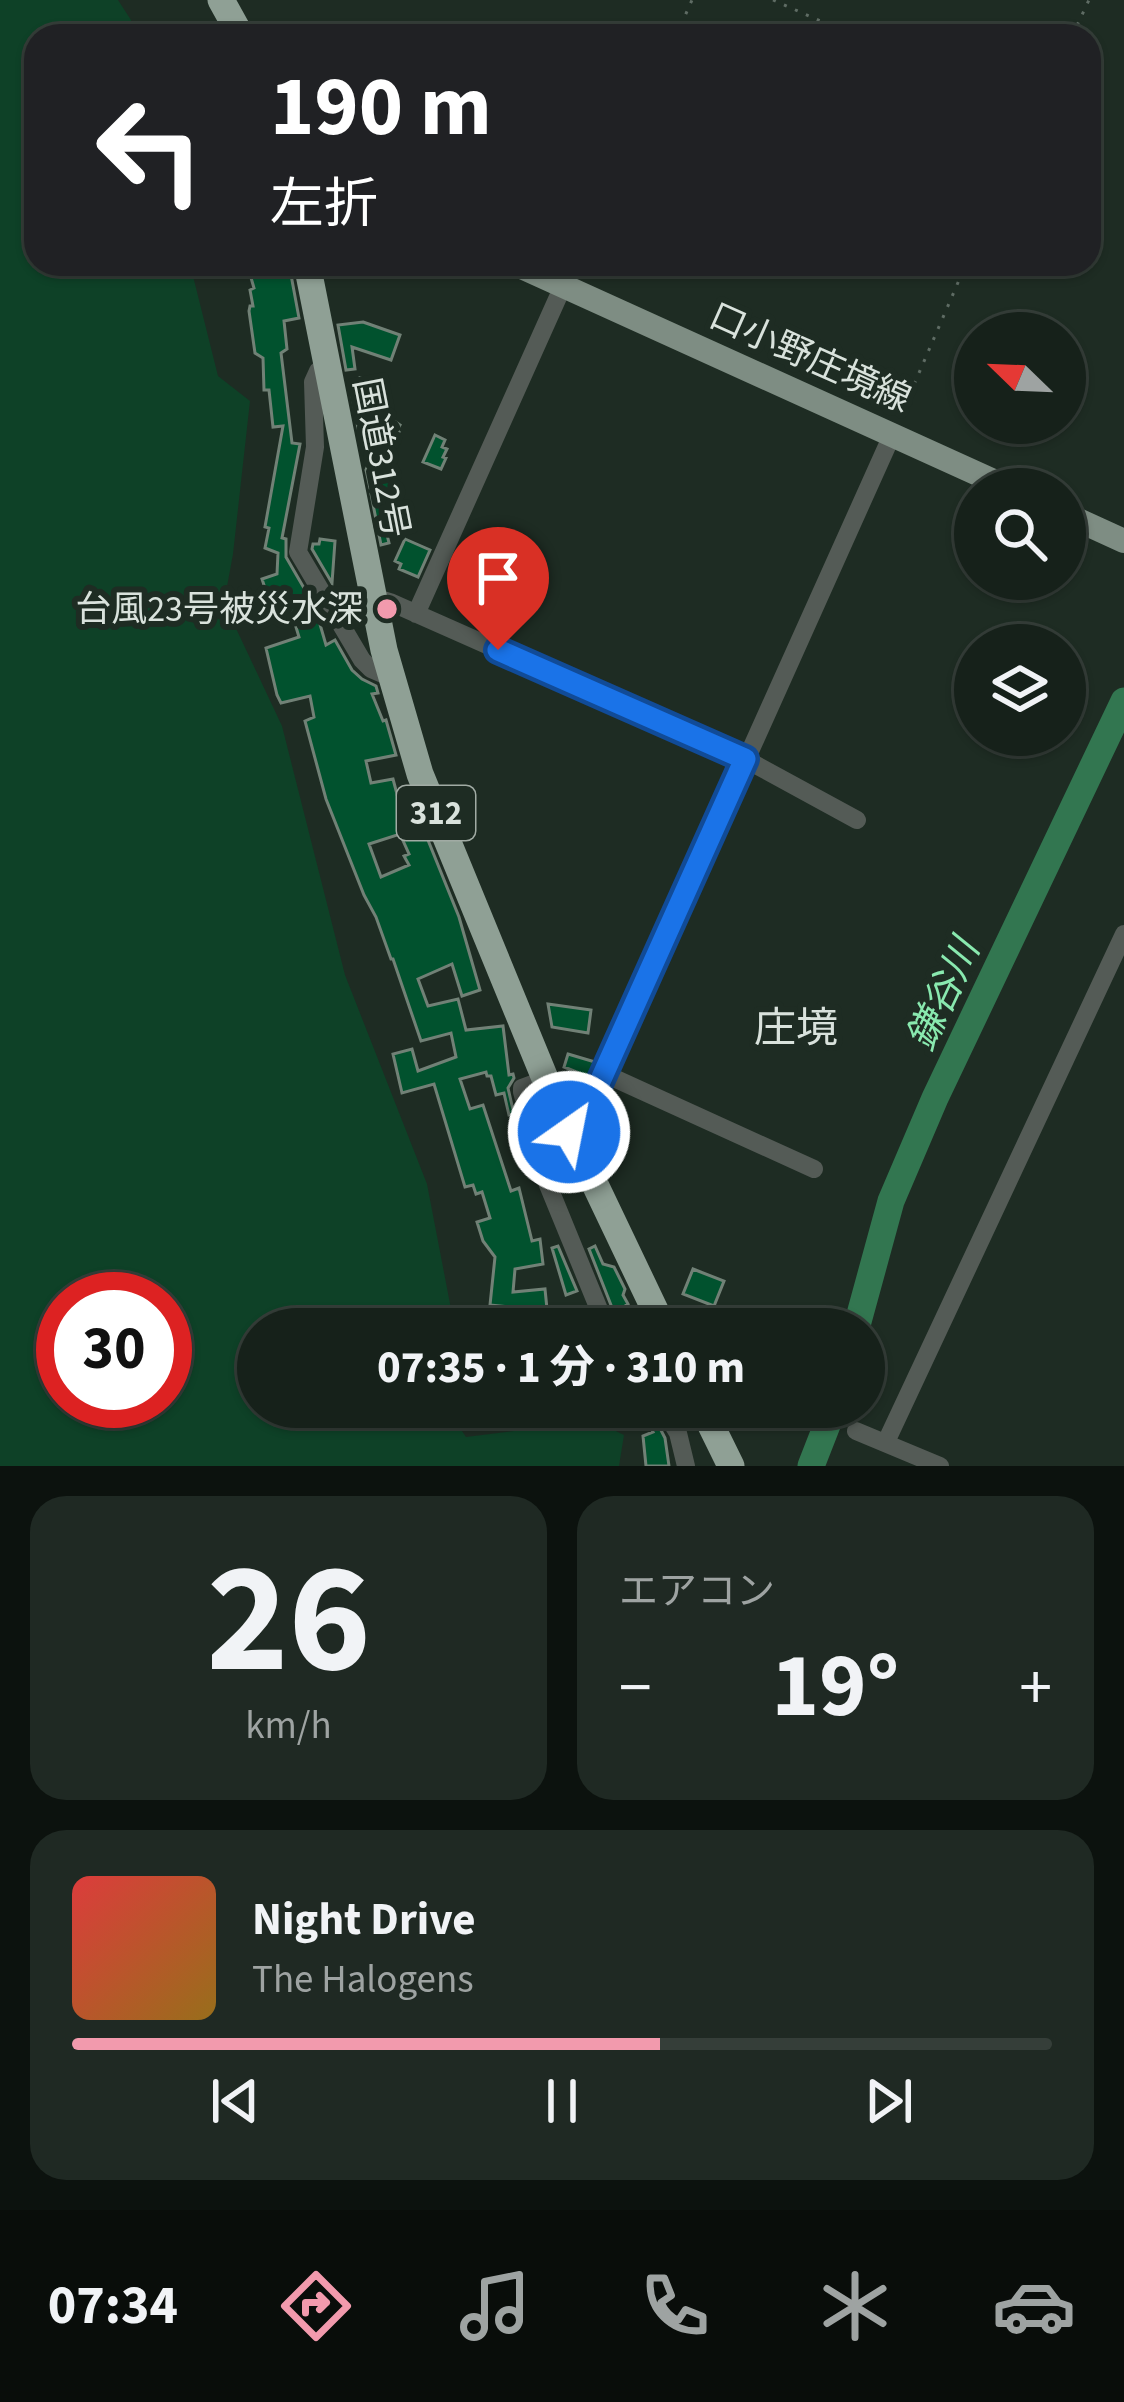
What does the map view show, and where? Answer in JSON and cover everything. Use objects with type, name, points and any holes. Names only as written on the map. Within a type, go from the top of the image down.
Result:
[{"type":"highway","name":"国道312号","points":[[309,276],[374,601],[373,655],[392,678],[421,774],[546,1079],[654,1308]]},
{"type":"highway","points":[[712,1428],[730,1466]]},
{"type":"main road","name":"口小野庄境線","points":[[541,276],[964,468]]},
{"type":"main road","points":[[1086,524],[1124,541]]},
{"type":"street","points":[[416,614],[562,286]]},
{"type":"street","points":[[326,365],[313,382],[315,447],[298,552],[373,655]]},
{"type":"street","points":[[569,1132],[580,1126],[892,435]]},
{"type":"street","points":[[374,601],[380,598],[745,759],[857,820]]},
{"type":"street","points":[[886,1442],[1124,934]]},
{"type":"street","points":[[604,1074],[814,1168]]},
{"type":"street","points":[[546,1079],[522,1092],[547,1180],[599,1308]]},
{"type":"street","points":[[675,1428],[686,1466]]},
{"type":"street","points":[[856,1431],[940,1466]]},
{"type":"path","points":[[773,0],[827,24]]},
{"type":"path","points":[[892,435],[961,276]]},
{"type":"green space","points":[[0,0],[118,0],[131,20],[132,24],[24,24],[24,276],[193,276],[218,376],[250,401],[224,603],[282,726],[345,975],[427,1184],[451,1308],[237,1308],[237,1428],[460,1428],[466,1437],[539,1428],[610,1428],[624,1435],[619,1466],[0,1466]]},
{"type":"building","points":[[250,276],[291,276],[299,318],[284,321],[287,349],[281,353],[292,443],[300,444],[282,538],[286,539],[286,557],[315,607],[326,645],[335,640],[352,670],[376,686],[378,693],[372,694],[396,755],[366,761],[371,783],[393,779],[402,813],[415,808],[459,917],[480,990],[462,996],[452,964],[418,979],[428,1006],[458,999],[466,1030],[503,1026],[509,1075],[514,1078],[508,1088],[514,1114],[509,1115],[504,1093],[496,1095],[486,1072],[460,1079],[470,1109],[483,1105],[511,1191],[519,1188],[532,1241],[540,1239],[543,1264],[515,1269],[513,1292],[545,1289],[547,1308],[490,1305],[495,1257],[477,1222],[490,1218],[482,1192],[476,1194],[473,1185],[465,1187],[434,1084],[402,1093],[393,1054],[412,1049],[418,1071],[456,1057],[451,1033],[421,1041],[393,959],[326,799],[305,721],[314,717],[310,696],[281,703],[277,695],[266,648],[299,637],[290,607],[273,613],[262,579],[277,574],[278,553],[265,548],[269,528],[265,527],[283,426],[273,427],[269,390],[264,390],[263,358],[255,353],[249,311],[253,306]],"holes":[[[400,834],[409,865],[381,877],[369,844]]]},
{"type":"building","points":[[363,322],[400,335],[391,360],[352,347],[355,369],[346,370],[338,325]]},
{"type":"building","points":[[360,378],[386,386],[383,401],[364,397],[370,431],[359,433],[352,396],[357,395]]},
{"type":"building","points":[[388,417],[400,425],[399,432],[372,472],[398,483],[392,495],[398,498],[393,511],[380,506],[389,543],[381,545],[366,470],[373,453],[366,449]]},
{"type":"building","points":[[435,435],[445,440],[442,447],[447,449],[441,469],[423,462]]},
{"type":"building","points":[[320,539],[335,541],[332,583],[312,549]]},
{"type":"building","points":[[405,539],[430,550],[418,577],[399,569],[401,564],[395,561]]},
{"type":"building","points":[[548,1004],[591,1010],[588,1033],[552,1027]]},
{"type":"building","points":[[568,1054],[595,1062],[583,1089],[575,1086],[579,1073],[564,1067]]},
{"type":"building","points":[[558,1246],[577,1291],[566,1295],[552,1248]]},
{"type":"building","points":[[595,1246],[603,1264],[614,1267],[628,1304],[622,1308],[612,1308],[589,1249]]},
{"type":"building","points":[[693,1269],[724,1281],[714,1306],[683,1294]]},
{"type":"building","points":[[651,1428],[660,1428],[665,1438],[669,1466],[646,1466],[643,1436],[653,1432]]},
{"type":"waterway","name":"鎌谷川","points":[[862,1308],[891,1201],[935,1098],[1124,701]]},
{"type":"waterway","name":"鎌谷川","points":[[811,1466],[826,1428]]},
{"type":"place","name":"台風23号被災水深","points":[[387,609]]},
{"type":"district","name":"庄境","points":[[796,1029]]},
{"type":"route","points":[[498,650],[745,759],[580,1126],[569,1132]]}]
